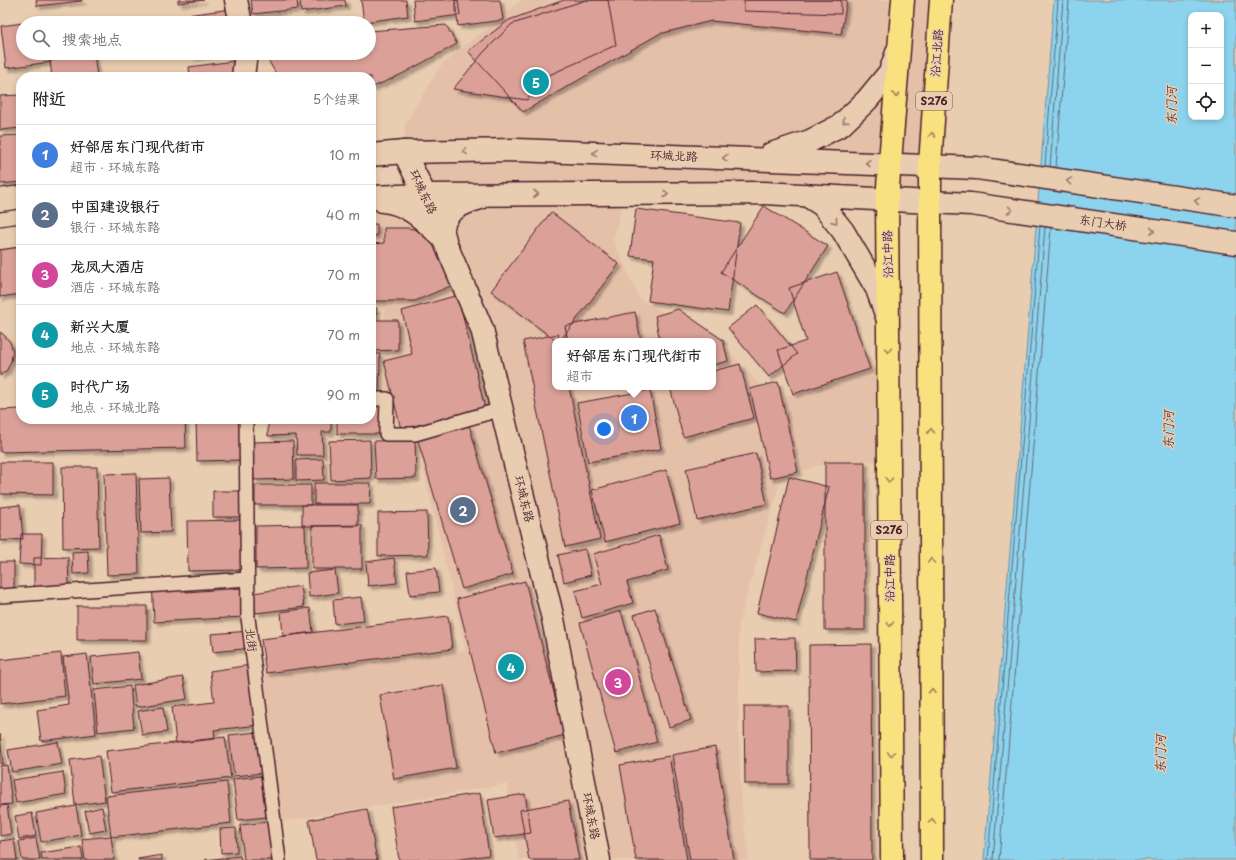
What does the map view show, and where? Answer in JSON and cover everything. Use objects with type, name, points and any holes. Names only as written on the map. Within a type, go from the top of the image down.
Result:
[{"type":"main road","name":"S276","points":[[887,200],[903,0]]},
{"type":"main road","name":"沿江北路","points":[[930,202],[930,165],[941,0]]},
{"type":"main road","name":"沿江中路","points":[[887,200],[892,860]]},
{"type":"main road","name":"S276","points":[[930,202],[932,860]]},
{"type":"street","points":[[236,0],[239,16]]},
{"type":"street","points":[[751,159],[781,152],[810,141],[840,125],[867,100],[890,72],[900,46]]},
{"type":"street","points":[[244,72],[245,60]]},
{"type":"street","name":"环城北路","points":[[376,155],[404,152],[516,150],[930,165],[977,168],[1236,206]]},
{"type":"street","name":"环城东路","points":[[404,152],[425,194],[482,329],[553,619],[599,860]]},
{"type":"street","points":[[376,198],[425,194],[764,193],[930,202]]},
{"type":"street","points":[[445,240],[443,228],[451,211],[458,206],[471,201],[503,194]]},
{"type":"street","points":[[806,195],[822,205],[843,231],[877,289],[888,319]]},
{"type":"street","points":[[0,200],[16,198]]},
{"type":"street","points":[[376,199],[390,201],[411,210],[445,240]]},
{"type":"street","name":"东门大桥","points":[[930,202],[971,204],[1236,243]]},
{"type":"street","points":[[0,238],[16,236]]},
{"type":"lane","points":[[376,399],[386,399],[386,434],[415,434],[502,409]]},
{"type":"lane","name":"北街","points":[[246,424],[248,618],[279,860]]},
{"type":"lane","points":[[0,596],[248,578]]},
{"type":"shaded area","points":[[522,0],[941,0],[930,202],[628,184],[613,240],[639,298],[706,338],[552,338],[552,390],[716,390],[716,344],[732,354],[774,400],[888,364],[889,460],[815,466],[780,482],[739,623],[739,737],[741,797],[749,860],[519,860],[507,784],[274,823],[255,676],[466,650],[415,434],[386,434],[384,310],[376,306],[376,194],[420,183],[403,152],[405,124],[441,65]]},
{"type":"water","name":"东门河","points":[[1054,0],[1236,0],[1236,860],[984,860]]},
{"type":"building","points":[[36,0],[82,0],[82,1],[37,6]]},
{"type":"building","points":[[178,0],[204,0],[178,3]]},
{"type":"building","points":[[251,0],[297,0],[298,9],[253,14]]},
{"type":"building","points":[[300,0],[345,0],[346,6],[301,12]]},
{"type":"building","points":[[361,0],[406,0],[408,16],[376,20],[376,16],[363,16]]},
{"type":"building","points":[[413,0],[458,0],[460,15],[415,21]]},
{"type":"building","points":[[455,0],[500,0],[503,20],[458,26]]},
{"type":"building","points":[[564,0],[847,0],[841,34],[711,21],[659,34],[523,112],[468,51],[509,20]]},
{"type":"building","points":[[586,0],[608,0],[616,45],[547,76],[527,100],[453,89],[483,53],[512,24]]},
{"type":"building","points":[[744,0],[841,0],[841,14],[744,11]]},
{"type":"building","points":[[231,9],[232,16],[187,16]]},
{"type":"building","points":[[16,24],[16,60],[51,60],[51,62],[6,68],[1,26]]},
{"type":"building","points":[[446,25],[457,44],[402,74],[376,86],[376,72],[275,72],[268,60],[376,60],[376,30]]},
{"type":"building","points":[[50,60],[95,60],[96,72],[51,72]]},
{"type":"building","points":[[234,61],[235,72],[190,72],[189,67]]},
{"type":"building","points":[[16,95],[16,128],[0,130],[0,96]]},
{"type":"building","points":[[16,135],[16,182],[0,184],[0,136]]},
{"type":"building","points":[[764,206],[828,246],[785,313],[721,272]]},
{"type":"building","points":[[636,209],[740,223],[728,312],[648,301],[654,259],[630,256]]},
{"type":"building","points":[[551,212],[619,264],[562,338],[552,338],[491,291]]},
{"type":"building","points":[[376,224],[377,224],[376,236]]},
{"type":"building","points":[[384,228],[408,228],[428,232],[455,284],[415,301],[376,301],[376,244],[384,243]]},
{"type":"building","points":[[16,246],[16,295],[0,297],[0,248]]},
{"type":"building","points":[[837,272],[870,369],[793,394],[778,350],[806,341],[789,288]]},
{"type":"building","points":[[458,295],[485,409],[401,429],[384,361],[412,354],[402,311]]},
{"type":"building","points":[[757,305],[797,354],[769,377],[728,328]]},
{"type":"building","points":[[678,309],[723,340],[728,361],[716,364],[716,338],[659,338],[655,316]]},
{"type":"building","points":[[635,312],[640,338],[567,338],[565,326]]},
{"type":"building","points":[[376,320],[398,320],[398,350],[376,351]]},
{"type":"building","points":[[0,332],[10,342],[13,351],[7,370],[0,376]]},
{"type":"building","points":[[558,334],[559,338],[552,338],[552,390],[570,390],[600,539],[565,547],[523,341]]},
{"type":"building","points":[[376,354],[380,354],[379,397],[376,397]]},
{"type":"building","points":[[740,364],[754,418],[683,437],[671,390],[716,390],[716,370]]},
{"type":"building","points":[[778,382],[798,472],[770,478],[750,389]]},
{"type":"building","points":[[650,390],[661,449],[588,462],[577,403]]},
{"type":"building","points":[[376,405],[382,405],[382,434],[337,434],[337,424],[376,424]]},
{"type":"building","points":[[16,409],[16,424],[185,424],[186,448],[0,452],[0,410]]},
{"type":"building","points":[[196,424],[239,424],[240,460],[197,461]]},
{"type":"building","points":[[268,424],[331,424],[331,432],[322,432],[323,455],[297,455],[296,435],[268,436]]},
{"type":"building","points":[[469,425],[513,574],[462,589],[418,441]]},
{"type":"building","points":[[370,440],[371,478],[331,480],[329,441]]},
{"type":"building","points":[[415,440],[416,478],[376,479],[374,441]]},
{"type":"building","points":[[293,441],[294,479],[254,480],[252,442]]},
{"type":"building","points":[[756,453],[767,504],[697,520],[686,469]]},
{"type":"building","points":[[323,459],[324,480],[296,481],[296,460]]},
{"type":"building","points":[[0,462],[53,462],[53,495],[0,494]]},
{"type":"building","points":[[825,462],[865,462],[865,630],[825,630]]},
{"type":"building","points":[[62,467],[97,467],[99,547],[63,548]]},
{"type":"building","points":[[666,470],[680,523],[605,542],[592,490]]},
{"type":"building","points":[[136,473],[139,574],[107,575],[104,474]]},
{"type":"building","points":[[789,477],[829,487],[796,622],[757,613]]},
{"type":"building","points":[[169,478],[171,532],[141,533],[139,479]]},
{"type":"building","points":[[314,483],[371,483],[370,504],[314,504]]},
{"type":"building","points":[[255,485],[311,485],[311,505],[255,505]]},
{"type":"building","points":[[213,491],[244,491],[244,517],[213,517]]},
{"type":"building","points":[[20,505],[23,539],[0,541],[0,507]]},
{"type":"building","points":[[302,505],[358,505],[358,526],[302,526]]},
{"type":"building","points":[[427,512],[428,555],[378,556],[378,513]]},
{"type":"building","points":[[242,520],[243,570],[188,571],[187,521]]},
{"type":"building","points":[[305,525],[306,568],[256,569],[256,526]]},
{"type":"building","points":[[362,525],[362,569],[312,569],[312,526]]},
{"type":"building","points":[[21,534],[42,534],[41,565],[19,564]]},
{"type":"building","points":[[659,535],[668,570],[627,582],[633,603],[582,618],[575,591],[602,584],[593,554]]},
{"type":"building","points":[[585,549],[591,575],[564,582],[558,555]]},
{"type":"building","points":[[88,551],[89,573],[73,574],[72,552]]},
{"type":"building","points":[[68,557],[69,586],[34,587],[34,558]]},
{"type":"building","points":[[394,558],[397,583],[368,586],[366,562]]},
{"type":"building","points":[[0,562],[14,562],[14,593],[0,593]]},
{"type":"building","points":[[436,568],[439,592],[410,595],[407,571]]},
{"type":"building","points":[[335,570],[338,593],[309,597],[307,573]]},
{"type":"building","points":[[185,577],[186,592],[242,588],[244,617],[154,622],[152,579]]},
{"type":"building","points":[[525,581],[565,735],[496,753],[457,599]]},
{"type":"building","points":[[301,586],[304,607],[256,613],[253,593]]},
{"type":"building","points":[[361,597],[364,621],[335,624],[333,600]]},
{"type":"building","points":[[77,606],[147,606],[147,640],[77,640]]},
{"type":"building","points":[[310,608],[313,632],[283,636],[281,612]]},
{"type":"building","points":[[655,608],[691,720],[669,727],[634,615]]},
{"type":"building","points":[[621,611],[657,742],[616,753],[580,623]]},
{"type":"building","points":[[448,616],[452,649],[266,673],[261,639]]},
{"type":"building","points":[[250,631],[252,648],[213,652],[211,634]]},
{"type":"building","points":[[795,638],[796,671],[756,672],[755,639]]},
{"type":"building","points":[[871,644],[872,860],[810,860],[809,645]]},
{"type":"building","points":[[138,652],[141,679],[94,684],[91,657]]},
{"type":"building","points":[[61,653],[65,696],[0,704],[0,660]]},
{"type":"building","points":[[87,654],[96,734],[41,741],[37,710],[69,705],[63,657]]},
{"type":"building","points":[[251,665],[259,725],[214,730],[215,739],[176,743],[172,707],[214,702],[210,671]]},
{"type":"building","points":[[183,677],[187,699],[136,707],[133,685]]},
{"type":"building","points":[[443,685],[456,768],[394,779],[380,695]]},
{"type":"building","points":[[130,686],[134,728],[98,732],[94,690]]},
{"type":"building","points":[[744,706],[789,706],[789,784],[745,784]]},
{"type":"building","points":[[163,707],[167,732],[142,735],[138,711]]},
{"type":"building","points":[[258,732],[263,773],[234,776],[229,735]]},
{"type":"building","points":[[0,734],[3,764],[0,764]]},
{"type":"building","points":[[225,737],[231,778],[111,792],[106,751]]},
{"type":"building","points":[[58,742],[62,764],[12,772],[8,750]]},
{"type":"building","points":[[715,747],[734,860],[690,860],[672,755]]},
{"type":"building","points":[[99,756],[105,801],[75,805],[70,760]]},
{"type":"building","points":[[669,756],[687,860],[636,860],[620,765]]},
{"type":"building","points":[[7,765],[12,804],[0,805],[0,766]]},
{"type":"building","points":[[63,772],[66,794],[16,803],[12,780]]},
{"type":"building","points":[[261,776],[266,817],[238,820],[233,779]]},
{"type":"building","points":[[227,782],[231,823],[111,837],[106,796]]},
{"type":"building","points":[[480,793],[489,855],[454,860],[399,860],[391,807]]},
{"type":"building","points":[[525,794],[531,833],[494,838],[488,800]]},
{"type":"building","points":[[568,801],[579,860],[529,860],[520,810]]},
{"type":"building","points":[[7,805],[11,834],[0,836],[0,806]]},
{"type":"building","points":[[76,806],[81,835],[41,842],[36,813]]},
{"type":"building","points":[[102,807],[106,830],[89,833],[85,811]]},
{"type":"building","points":[[367,809],[377,860],[316,860],[309,820]]},
{"type":"building","points":[[32,813],[36,836],[19,839],[15,816]]},
{"type":"building","points":[[268,822],[273,860],[244,860],[240,825]]},
{"type":"building","points":[[236,828],[237,852],[221,853],[220,829]]},
{"type":"building","points":[[111,836],[114,860],[85,860],[82,839]]},
{"type":"building","points":[[36,838],[40,860],[22,860],[19,841]]},
{"type":"building","points":[[14,839],[17,860],[0,860],[0,841]]},
{"type":"building","points":[[81,847],[83,860],[42,860],[41,853]]},
{"type":"building","points":[[162,855],[162,860],[138,860],[138,859]]},
{"type":"building","points":[[240,856],[241,860],[205,860]]},
{"type":"place","name":"时代广场","points":[[536,82]]},
{"type":"place","name":"好邻居东门现代街市","points":[[634,418]]},
{"type":"place","name":"中国建设银行","points":[[463,510]]},
{"type":"place","name":"新兴大厦","points":[[511,667]]},
{"type":"place","name":"龙凤大酒店","points":[[618,682]]}]
